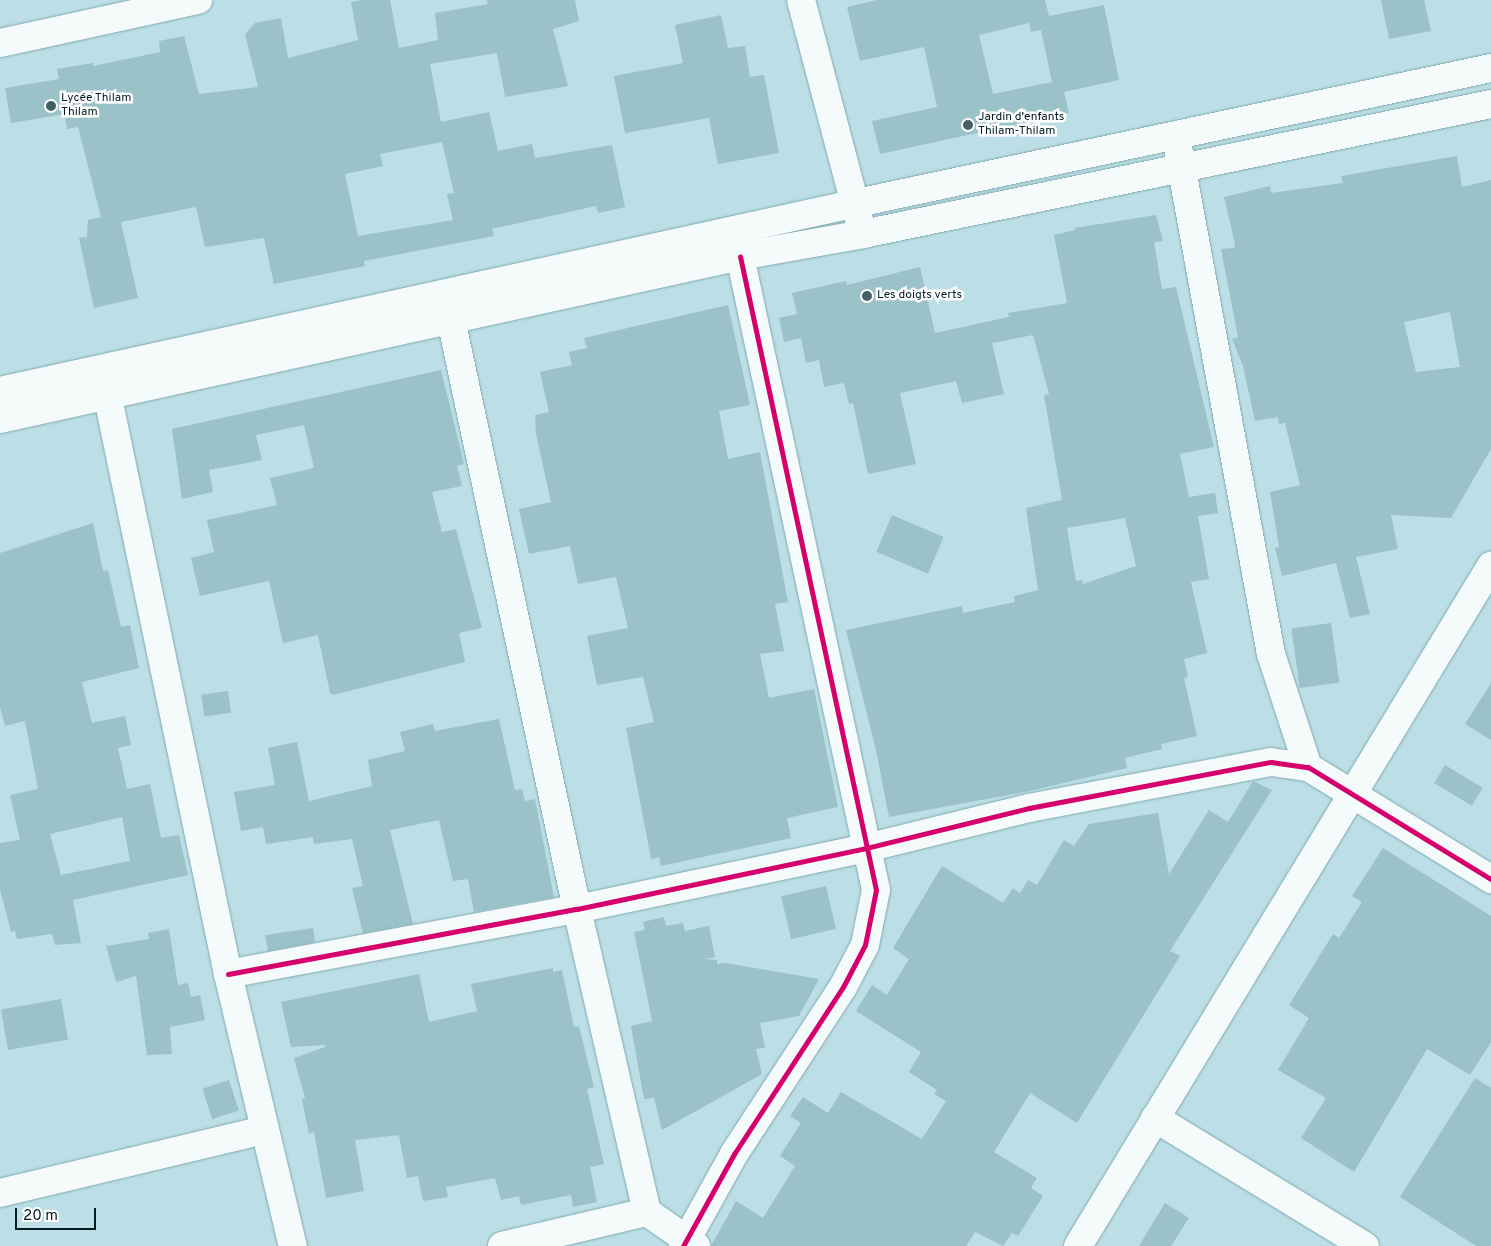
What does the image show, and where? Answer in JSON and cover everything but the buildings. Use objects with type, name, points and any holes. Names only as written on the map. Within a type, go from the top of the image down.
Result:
[{"type":"street","points":[[0,43],[198,0]]},
{"type":"street","points":[[801,0],[856,203],[862,234]]},
{"type":"street","points":[[0,391],[102,381],[448,306],[856,203],[1491,68]]},
{"type":"street","points":[[448,306],[862,234],[1491,104]]},
{"type":"street","points":[[1176,136],[1270,654],[1308,767]]},
{"type":"street","points":[[448,306],[577,909],[646,1212],[688,1244],[734,1154],[844,987],[865,945],[876,890],[740,256]]},
{"type":"street","points":[[0,418],[102,381]]},
{"type":"street","points":[[102,381],[228,974],[293,1246]]},
{"type":"street","points":[[1078,1246],[1491,566]]},
{"type":"street","points":[[228,974],[577,909],[866,848],[1029,808],[1271,762],[1308,767],[1350,796],[1491,879]]},
{"type":"street","points":[[1155,1118],[1365,1246]]},
{"type":"street","points":[[0,1193],[265,1130]]},
{"type":"street","points":[[502,1246],[646,1212]]},
{"type":"cycle path","points":[[683,1246],[734,1154],[843,987],[865,945],[876,890],[740,256]]},
{"type":"cycle path","points":[[228,974],[577,909],[866,848],[1029,808],[1271,762],[1308,767],[1491,879]]},
{"type":"place","name":"Lycée Thilam Thilam","points":[[51,106]]},
{"type":"place","name":"Jardin d'enfants Thilam-Thilam","points":[[968,125]]},
{"type":"place","name":"Les doigts verts","points":[[867,296]]}]
